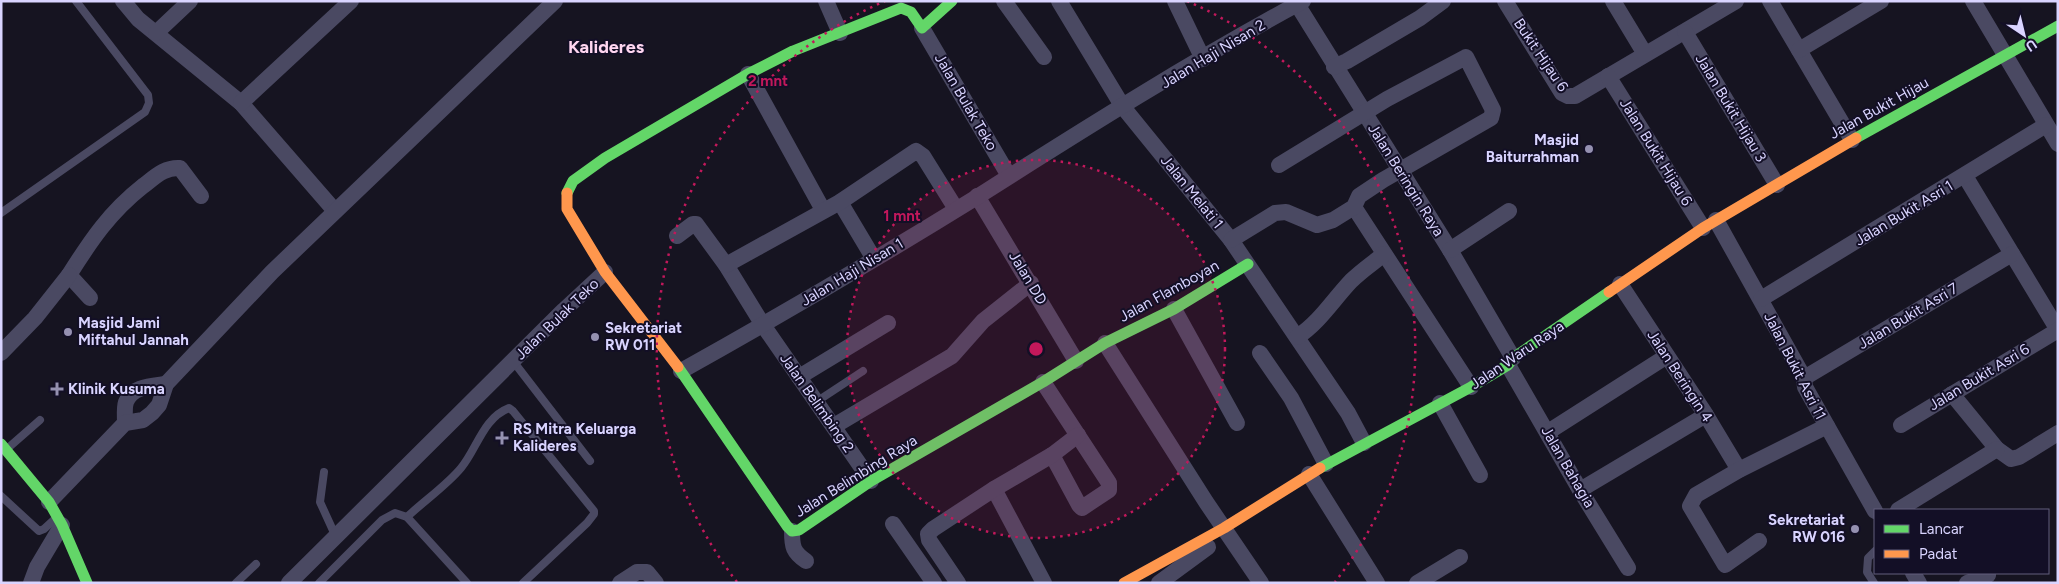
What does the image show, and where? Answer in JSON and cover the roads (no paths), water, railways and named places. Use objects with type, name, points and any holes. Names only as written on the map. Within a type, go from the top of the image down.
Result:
[{"type":"street","points":[[123,1],[138,19],[242,103],[335,211]]},
{"type":"street","points":[[156,33],[190,1]]},
{"type":"street","points":[[242,103],[351,1]]},
{"type":"street","points":[[49,502],[125,423],[143,420],[152,413],[159,405],[166,384],[272,272],[555,1]]},
{"type":"street","points":[[826,1],[840,33]]},
{"type":"street","points":[[1004,1],[1044,57]]},
{"type":"street","name":"Jalan Melati 1","points":[[1058,1],[1123,107],[1231,240],[1275,213],[1286,212],[1317,225],[1333,220],[1354,207],[1359,196],[1399,170],[1491,118],[1493,110],[1466,58],[1386,99],[1365,113]]},
{"type":"street","points":[[1174,1],[1203,59]]},
{"type":"street","points":[[1334,67],[1347,62],[1420,18],[1443,1]]},
{"type":"street","name":"Bukit Hijau 6","points":[[1505,1],[1562,93],[1568,96],[1575,96],[1736,1]]},
{"type":"street","points":[[1612,1],[1645,54]]},
{"type":"street","points":[[1770,1],[1852,140]]},
{"type":"street","points":[[1799,50],[1881,1]]},
{"type":"street","points":[[1973,1],[2058,144]]},
{"type":"street","name":"Jalan Haji Nisan 2","points":[[1123,107],[1298,2]]},
{"type":"street","name":"Jalan Beringin Raya","points":[[1298,2],[1334,67],[1365,113],[1450,250],[1511,361]]},
{"type":"street","points":[[922,28],[947,3]]},
{"type":"street","name":"Jalan Bulak Teko","points":[[289,583],[564,310],[605,272],[567,209],[566,190],[573,181],[605,158],[748,74],[793,51],[901,8],[911,12],[922,28],[1009,176]]},
{"type":"street","name":"Jalan Bukit Hijau","points":[[1710,224],[1852,140],[2058,26]]},
{"type":"street","name":"Jalan Bukit Hijau 3","points":[[1685,32],[1777,185]]},
{"type":"street","points":[[748,74],[823,210]]},
{"type":"street","name":"Jalan Bukit Hijau 6","points":[[1608,76],[1710,224]]},
{"type":"street","name":"Jalan Haji Nisan 1","points":[[681,371],[874,259],[1053,147],[1123,107]]},
{"type":"street","points":[[1279,164],[1365,113]]},
{"type":"street","name":"Jalan Bukit Asri 1","points":[[1761,299],[2046,125]]},
{"type":"street","points":[[726,266],[840,202],[916,151],[920,153],[956,209]]},
{"type":"street","points":[[1,353],[35,318],[69,275],[94,235],[122,203],[158,174],[170,168],[180,168],[201,196]]},
{"type":"street","points":[[1965,176],[2058,330]]},
{"type":"street","name":"Jalan DD","points":[[977,196],[1031,283],[1076,361]]},
{"type":"street","points":[[840,202],[874,259]]},
{"type":"street","points":[[1354,207],[1471,387]]},
{"type":"street","points":[[1450,250],[1509,211]]},
{"type":"street","name":"Jalan Belimbing 2","points":[[677,236],[692,224],[696,224],[871,481]]},
{"type":"street","name":"Jalan Waru Raya","points":[[1124,583],[1224,528],[1326,464],[1471,387],[1710,224]]},
{"type":"street","name":"Jalan Bukit Asri 11","points":[[1710,224],[1761,299],[1804,378],[1805,387],[1874,509]]},
{"type":"street","points":[[1231,240],[1348,413],[1364,443]]},
{"type":"street","points":[[1297,337],[1333,303],[1352,280],[1384,254]]},
{"type":"street","name":"Jalan Bukit Asri 7","points":[[1804,378],[2012,254]]},
{"type":"street","name":"Jalan Flamboyan","points":[[1076,361],[1105,343],[1174,309],[1248,264]]},
{"type":"street","name":"Jalan Belimbing Raya","points":[[605,272],[681,371],[790,529],[798,530],[871,481],[1076,361]]},
{"type":"street","points":[[69,275],[90,298]]},
{"type":"street","points":[[834,426],[952,356],[983,321],[1031,283]]},
{"type":"street","name":"Jalan Beringin 4","points":[[1620,284],[1706,415],[1739,470]]},
{"type":"street","points":[[1174,309],[1237,423]]},
{"type":"street","points":[[799,377],[888,323]]},
{"type":"street","name":"Jalan Bukit Asri 6","points":[[1901,425],[2058,330]]},
{"type":"street","points":[[1105,343],[1161,433],[1261,583]]},
{"type":"street","points":[[1260,353],[1291,398],[1326,464]]},
{"type":"street","points":[[1548,432],[1667,356]]},
{"type":"street","name":"Jalan Bahagia","points":[[1511,361],[1580,490],[1628,568]]},
{"type":"street","points":[[1043,382],[1109,483],[1108,490],[1082,508],[1078,505],[1052,455]]},
{"type":"street","points":[[125,423],[126,402],[132,394],[142,387],[166,384]]},
{"type":"street","points":[[1952,394],[1997,449],[2012,459],[2019,457],[2058,433]]},
{"type":"street","points":[[1440,403],[1480,475]]},
{"type":"street","points":[[1580,490],[1706,415]]},
{"type":"street","points":[[1759,541],[1725,565],[1690,506],[1696,495],[1739,470],[1827,426]]},
{"type":"street","points":[[958,583],[929,540],[928,534],[994,489],[1052,455],[1078,435]]},
{"type":"street","points":[[3,449],[49,502],[55,527],[88,583]]},
{"type":"street","points":[[1900,509],[1997,449]]},
{"type":"street","points":[[1309,474],[1377,583]]},
{"type":"street","points":[[994,489],[1044,583]]},
{"type":"street","points":[[893,524],[934,583]]},
{"type":"street","points":[[31,583],[55,527]]},
{"type":"street","points":[[790,529],[796,553],[806,561]]},
{"type":"street","points":[[1159,583],[1208,547]]},
{"type":"street","points":[[1417,583],[1460,557]]},
{"type":"street","points":[[620,583],[637,572],[647,572],[656,583]]},
{"type":"street","points":[[1967,583],[1988,575]]},
{"type":"lane","points":[[1,213],[145,112],[148,104],[148,95],[76,1]]},
{"type":"lane","points":[[513,361],[590,461]]},
{"type":"lane","points":[[816,402],[863,371]]},
{"type":"lane","points":[[407,517],[462,467],[478,438],[503,410],[509,408],[594,511],[594,514],[587,523],[523,583]]},
{"type":"lane","points":[[3,449],[40,420]]},
{"type":"lane","points":[[324,472],[320,502],[336,537]]},
{"type":"lane","points":[[1,496],[39,530],[55,527]]},
{"type":"lane","points":[[319,583],[382,520],[395,513],[407,517],[467,583]]},
{"type":"lane","points":[[1874,552],[1868,558],[1866,572],[1874,583]]},
{"type":"lane","points":[[236,583],[256,564]]},
{"type":"place","name":"Masjid Baiturrahman","points":[[1589,149]]},
{"type":"place","name":"Masjid Jami Miftahul Jannah","points":[[68,332]]},
{"type":"place","name":"Sekretariat RW 011","points":[[595,337]]},
{"type":"place","name":"Klinik Kusuma","points":[[57,389]]},
{"type":"place","name":"RS Mitra Keluarga Kalideres","points":[[502,438]]},
{"type":"place","name":"Sekretariat RW 016","points":[[1855,529]]},
{"type":"district","name":"Kalideres","points":[[606,47]]}]
